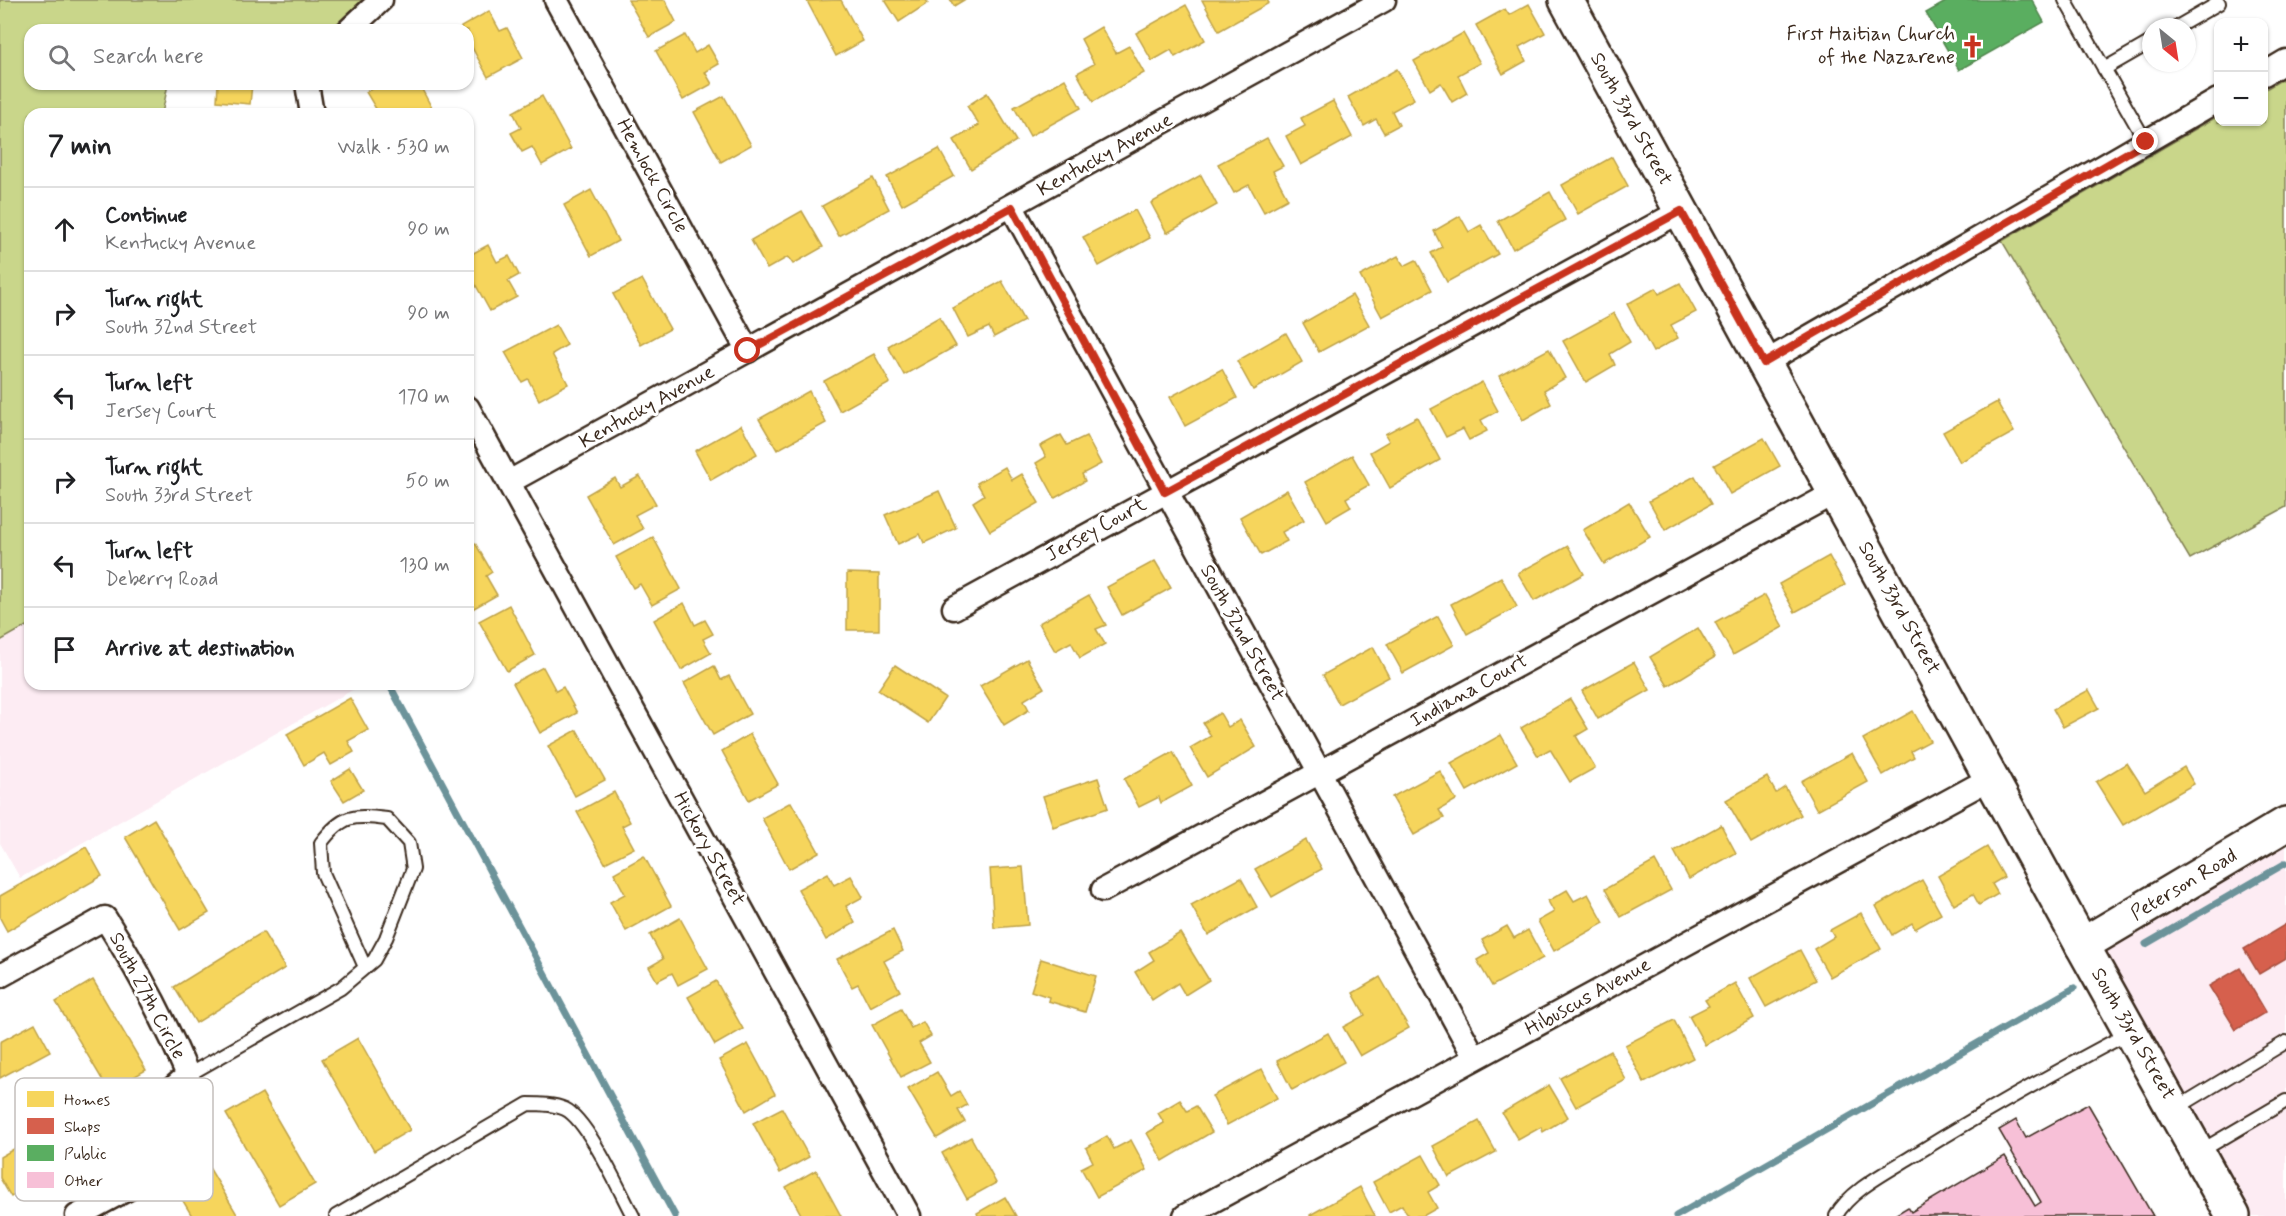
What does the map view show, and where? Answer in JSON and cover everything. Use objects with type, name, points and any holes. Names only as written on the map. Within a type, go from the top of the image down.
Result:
[{"type":"street","points":[[356,24],[381,0]]},
{"type":"street","name":"Hemlock Circle","points":[[556,0],[748,351]]},
{"type":"street","name":"Kentucky Avenue","points":[[509,482],[1012,207],[1384,0]]},
{"type":"street","name":"South 33rd Street","points":[[1566,0],[2082,945],[2233,1216]]},
{"type":"street","points":[[2267,72],[2286,61]]},
{"type":"street","points":[[308,90],[311,108]]},
{"type":"street","points":[[1764,363],[2214,102]]},
{"type":"street","name":"South 32nd Street","points":[[1012,207],[1165,492],[1475,1058]]},
{"type":"street","name":"Jersey Court","points":[[954,608],[1681,211]]},
{"type":"street","points":[[474,419],[509,482]]},
{"type":"street","name":"Hickory Street","points":[[509,482],[909,1216]]},
{"type":"street","name":"Indiana Court","points":[[1103,890],[1836,492]]},
{"type":"street","name":"Hibuscus Avenue","points":[[1185,1216],[1992,778]]},
{"type":"street","name":"Peterson Road","points":[[2082,945],[2286,824]]},
{"type":"street","name":"South 27th Circle","points":[[0,976],[105,918],[127,952],[176,1046],[188,1075],[185,1078]]},
{"type":"street","name":"South 27th Circle","points":[[77,1216],[105,1201]]},
{"type":"lane","points":[[2065,0],[2146,142]]},
{"type":"lane","points":[[2193,18],[2219,3],[2217,0]]},
{"type":"lane","points":[[2104,69],[2142,47]]},
{"type":"lane","points":[[188,1075],[340,988],[374,960],[386,938],[413,869],[409,843],[387,819],[355,815],[333,828],[321,843],[323,873],[365,967]]},
{"type":"lane","points":[[1836,1216],[1849,1200],[1871,1181],[1970,1121],[2130,1032]]},
{"type":"lane","points":[[2175,1109],[2286,1042]]},
{"type":"lane","points":[[2198,1152],[2286,1101]]},
{"type":"lane","points":[[336,1216],[528,1104],[566,1109],[584,1126],[633,1216]]},
{"type":"shaded area","points":[[24,627],[24,690],[352,690],[20,878],[0,843],[0,641]]},
{"type":"shaded area","points":[[2286,840],[2286,1216],[2247,1216],[2099,950]]},
{"type":"green space","points":[[0,0],[362,0],[336,24],[24,24],[24,90],[167,90],[163,108],[24,108],[24,627],[0,641]]},
{"type":"green space","points":[[2286,77],[2286,507],[2190,559],[2002,241],[2214,118],[2214,126],[2268,126],[2268,88]]},
{"type":"building: Homes","points":[[628,0],[665,0],[676,22],[649,37]]},
{"type":"building: Homes","points":[[841,0],[863,41],[836,56],[807,1]]},
{"type":"building: Homes","points":[[885,0],[926,0],[928,3],[899,22]]},
{"type":"building: Homes","points":[[950,0],[964,0],[954,6]]},
{"type":"building: Homes","points":[[1202,0],[1267,0],[1269,3],[1219,31]]},
{"type":"building: Homes","points":[[1529,4],[1545,33],[1519,47],[1526,61],[1503,74],[1476,25],[1505,9],[1509,15]]},
{"type":"building: Homes","points":[[1186,5],[1205,40],[1175,57],[1171,50],[1152,61],[1136,33]]},
{"type":"building: Homes","points":[[489,11],[500,31],[507,28],[523,58],[488,77],[474,51],[474,24],[466,24]]},
{"type":"building: Homes","points":[[1101,27],[1116,53],[1129,46],[1144,73],[1093,102],[1077,73],[1094,64],[1081,39]]},
{"type":"building: Homes","points":[[1463,33],[1480,63],[1458,75],[1467,93],[1452,102],[1441,83],[1430,90],[1414,61]]},
{"type":"building: Homes","points":[[685,35],[695,53],[708,45],[719,64],[705,72],[712,84],[683,100],[656,51]]},
{"type":"building: Homes","points":[[1397,69],[1414,99],[1392,111],[1399,125],[1384,133],[1376,119],[1364,126],[1348,97]]},
{"type":"building: Homes","points":[[1065,79],[1081,108],[1030,136],[1014,107]]},
{"type":"building: Homes","points":[[218,90],[251,90],[250,104],[217,101]]},
{"type":"building: Homes","points":[[370,90],[422,90],[432,108],[375,108],[366,92]]},
{"type":"building: Homes","points":[[987,93],[1016,141],[971,169],[954,140],[979,125],[967,106]]},
{"type":"building: Homes","points":[[542,96],[571,149],[542,165],[532,147],[522,152],[511,133],[521,128],[513,112]]},
{"type":"building: Homes","points":[[724,96],[751,145],[721,162],[694,112]]},
{"type":"building: Homes","points":[[1333,101],[1352,137],[1301,165],[1286,136],[1305,126],[1301,118]]},
{"type":"building: Homes","points":[[1267,138],[1283,166],[1273,171],[1288,199],[1264,212],[1249,185],[1234,193],[1218,164]]},
{"type":"building: Homes","points":[[939,149],[954,176],[902,205],[887,177]]},
{"type":"building: Homes","points":[[1612,157],[1628,186],[1578,214],[1562,185]]},
{"type":"building: Homes","points":[[1201,175],[1217,205],[1167,233],[1151,203]]},
{"type":"building: Homes","points":[[873,178],[889,209],[839,236],[822,206]]},
{"type":"building: Homes","points":[[591,190],[618,241],[591,256],[564,205]]},
{"type":"building: Homes","points":[[1550,192],[1565,220],[1513,249],[1498,221]]},
{"type":"building: Homes","points":[[1135,210],[1150,238],[1099,266],[1083,237]]},
{"type":"building: Homes","points":[[802,211],[823,247],[793,264],[788,257],[767,269],[751,240]]},
{"type":"building: Homes","points":[[1460,216],[1469,232],[1481,225],[1498,254],[1447,282],[1431,253],[1442,247],[1434,231]]},
{"type":"building: Homes","points":[[488,245],[497,262],[509,256],[519,275],[508,281],[517,297],[490,311],[474,282],[474,253]]},
{"type":"building: Homes","points":[[1398,256],[1404,266],[1416,260],[1432,290],[1382,317],[1360,276]]},
{"type":"building: Homes","points":[[642,279],[670,329],[641,345],[613,294]]},
{"type":"building: Homes","points":[[1002,281],[1024,321],[994,337],[989,327],[968,337],[953,308]]},
{"type":"building: Homes","points":[[1680,283],[1696,312],[1671,325],[1678,338],[1653,352],[1627,304],[1656,288],[1659,294]]},
{"type":"building: Homes","points":[[1352,295],[1369,325],[1319,352],[1303,323]]},
{"type":"building: Homes","points":[[1614,313],[1630,342],[1610,354],[1615,365],[1586,382],[1563,341]]},
{"type":"building: Homes","points":[[939,317],[956,346],[904,375],[888,346]]},
{"type":"building: Homes","points":[[556,325],[567,345],[552,354],[568,384],[539,400],[528,379],[522,382],[505,352]]},
{"type":"building: Homes","points":[[1286,333],[1302,362],[1253,390],[1237,361]]},
{"type":"building: Homes","points":[[1549,349],[1565,378],[1544,390],[1551,404],[1523,420],[1499,376]]},
{"type":"building: Homes","points":[[874,354],[890,383],[840,411],[824,381]]},
{"type":"building: Homes","points":[[1222,369],[1237,398],[1185,426],[1170,397]]},
{"type":"building: Homes","points":[[1482,382],[1498,411],[1481,420],[1487,431],[1469,440],[1463,429],[1446,437],[1431,409]]},
{"type":"building: Homes","points":[[809,391],[826,423],[777,450],[759,419]]},
{"type":"building: Homes","points":[[1997,402],[2014,432],[1960,462],[1943,432]]},
{"type":"building: Homes","points":[[1417,417],[1440,460],[1390,488],[1370,452],[1389,441],[1385,434]]},
{"type":"building: Homes","points":[[741,425],[757,454],[711,480],[695,451]]},
{"type":"building: Homes","points":[[1061,435],[1067,445],[1086,436],[1101,464],[1082,474],[1085,481],[1055,498],[1036,463],[1046,457],[1040,446]]},
{"type":"building: Homes","points":[[1764,438],[1780,466],[1730,494],[1714,465]]},
{"type":"building: Homes","points":[[1352,455],[1369,485],[1346,498],[1351,507],[1327,521],[1305,482]]},
{"type":"building: Homes","points":[[1005,467],[1012,480],[1022,474],[1039,503],[990,531],[973,502],[984,495],[977,483]]},
{"type":"building: Homes","points":[[640,476],[656,504],[635,515],[643,529],[614,545],[586,495],[615,478],[620,487]]},
{"type":"building: Homes","points":[[1695,476],[1711,504],[1665,530],[1649,501]]},
{"type":"building: Homes","points":[[1287,490],[1304,520],[1282,532],[1287,541],[1261,555],[1240,517]]},
{"type":"building: Homes","points":[[939,491],[956,528],[924,543],[920,534],[898,544],[885,515]]},
{"type":"building: Homes","points":[[1629,502],[1650,537],[1604,564],[1583,530]]},
{"type":"building: Homes","points":[[653,537],[681,589],[652,605],[640,584],[633,588],[616,557]]},
{"type":"building: Homes","points":[[474,544],[492,572],[486,576],[497,595],[474,608]]},
{"type":"building: Homes","points":[[1568,546],[1584,574],[1534,601],[1518,573]]},
{"type":"building: Homes","points":[[1829,556],[1845,585],[1795,612],[1779,584]]},
{"type":"building: Homes","points":[[1155,561],[1171,588],[1122,615],[1107,587]]},
{"type":"building: Homes","points":[[847,573],[879,574],[879,630],[847,630]]},
{"type":"building: Homes","points":[[1501,577],[1517,607],[1467,634],[1451,604]]},
{"type":"building: Homes","points":[[1089,595],[1106,625],[1096,629],[1105,644],[1080,658],[1071,642],[1055,651],[1039,623]]},
{"type":"building: Homes","points":[[1765,595],[1783,627],[1733,655],[1715,622]]},
{"type":"building: Homes","points":[[684,603],[695,625],[705,620],[713,634],[703,639],[711,653],[681,670],[654,620]]},
{"type":"building: Homes","points":[[509,605],[535,655],[507,671],[479,621]]},
{"type":"building: Homes","points":[[1438,616],[1454,645],[1403,673],[1387,644]]},
{"type":"building: Homes","points":[[1698,628],[1715,657],[1668,686],[1650,657]]},
{"type":"building: Homes","points":[[1373,647],[1389,677],[1339,704],[1323,675]]},
{"type":"building: Homes","points":[[1027,659],[1044,688],[1024,700],[1029,710],[1004,725],[980,686]]},
{"type":"building: Homes","points":[[1634,662],[1650,690],[1598,719],[1582,691]]},
{"type":"building: Homes","points":[[895,665],[945,698],[928,723],[878,690]]},
{"type":"building: Homes","points":[[714,666],[721,680],[729,676],[750,714],[713,735],[684,683]]},
{"type":"building: Homes","points":[[543,667],[556,691],[563,687],[577,713],[540,733],[513,683]]},
{"type":"building: Homes","points":[[2089,690],[2099,708],[2063,727],[2053,709]]},
{"type":"building: Homes","points":[[350,698],[368,730],[348,741],[354,752],[331,765],[324,753],[304,765],[287,734]]},
{"type":"building: Homes","points":[[1570,699],[1588,729],[1576,736],[1595,768],[1570,782],[1550,749],[1538,756],[1521,728]]},
{"type":"building: Homes","points":[[1913,711],[1930,741],[1911,751],[1914,757],[1883,775],[1863,739]]},
{"type":"building: Homes","points":[[1220,713],[1228,727],[1240,720],[1256,747],[1207,777],[1190,748],[1211,736],[1203,723]]},
{"type":"building: Homes","points":[[577,730],[605,780],[575,796],[548,746]]},
{"type":"building: Homes","points":[[750,734],[778,784],[749,800],[722,751]]},
{"type":"building: Homes","points":[[1501,735],[1517,763],[1467,791],[1451,763]]},
{"type":"building: Homes","points":[[1173,752],[1192,786],[1161,803],[1159,797],[1139,807],[1124,779]]},
{"type":"building: Homes","points":[[1852,753],[1868,782],[1817,810],[1801,781]]},
{"type":"building: Homes","points":[[2127,763],[2145,791],[2184,767],[2194,784],[2123,825],[2096,782]]},
{"type":"building: Homes","points":[[350,769],[363,790],[344,801],[331,781]]},
{"type":"building: Homes","points":[[1440,771],[1456,800],[1439,810],[1444,818],[1414,835],[1392,797]]},
{"type":"building: Homes","points":[[1767,777],[1776,793],[1785,787],[1801,815],[1751,843],[1726,800]]},
{"type":"building: Homes","points":[[1098,778],[1108,808],[1053,827],[1043,796]]},
{"type":"building: Homes","points":[[614,792],[630,822],[622,826],[634,848],[605,863],[577,812]]},
{"type":"building: Homes","points":[[791,802],[819,852],[789,869],[762,818]]},
{"type":"building: Homes","points":[[154,819],[209,913],[180,930],[125,837]]},
{"type":"building: Homes","points":[[1721,825],[1736,853],[1689,879],[1674,851]]},
{"type":"building: Homes","points":[[1306,840],[1322,869],[1272,897],[1255,869]]},
{"type":"building: Homes","points":[[86,847],[102,876],[7,931],[0,918],[0,896]]},
{"type":"building: Homes","points":[[1987,847],[2004,877],[1992,884],[1998,894],[1979,905],[1973,894],[1954,905],[1938,876]]},
{"type":"building: Homes","points":[[644,856],[671,906],[626,931],[610,902],[625,894],[614,873]]},
{"type":"building: Homes","points":[[1655,861],[1671,890],[1621,917],[1605,889]]},
{"type":"building: Homes","points":[[1023,867],[1028,925],[994,928],[990,869]]},
{"type":"building: Homes","points":[[828,873],[834,885],[851,876],[863,897],[846,906],[855,923],[826,940],[798,889]]},
{"type":"building: Homes","points":[[1241,878],[1257,907],[1208,935],[1191,905]]},
{"type":"building: Homes","points":[[1922,880],[1941,914],[1915,929],[1912,923],[1892,935],[1876,906]]},
{"type":"building: Homes","points":[[1567,890],[1574,901],[1588,894],[1604,923],[1554,951],[1538,921],[1554,912],[1548,901]]},
{"type":"building: Homes","points":[[1861,913],[1881,949],[1830,977],[1814,949],[1834,937],[1830,930]]},
{"type":"building: Homes","points":[[680,918],[708,969],[678,985],[672,973],[657,981],[649,967],[663,959],[650,935]]},
{"type":"building: Homes","points":[[1507,926],[1514,938],[1528,930],[1543,958],[1492,986],[1477,960],[1489,953],[1482,940]]},
{"type":"building: Homes","points":[[893,930],[903,951],[884,961],[900,991],[870,1007],[858,984],[852,987],[837,959]]},
{"type":"building: Homes","points":[[263,932],[285,968],[196,1023],[174,987]]},
{"type":"building: Homes","points":[[1180,933],[1209,980],[1185,995],[1178,983],[1152,1000],[1135,972],[1154,960],[1149,952]]},
{"type":"building: Homes","points":[[1800,950],[1816,980],[1766,1007],[1750,978]]},
{"type":"building: Homes","points":[[1041,959],[1096,976],[1085,1012],[1048,1001],[1049,997],[1031,991]]},
{"type":"building: Homes","points":[[1380,977],[1409,1028],[1360,1056],[1343,1027],[1365,1015],[1353,993]]},
{"type":"building: Homes","points":[[93,980],[146,1070],[132,1078],[101,1078],[56,1002]]},
{"type":"building: Homes","points":[[716,981],[743,1029],[715,1045],[688,997]]},
{"type":"building: Homes","points":[[1735,983],[1754,1018],[1705,1045],[1689,1016],[1709,1006],[1705,1000]]},
{"type":"building: Homes","points":[[901,1009],[911,1028],[923,1022],[931,1036],[919,1043],[930,1062],[901,1077],[872,1025]]},
{"type":"building: Homes","points":[[1674,1020],[1693,1058],[1644,1083],[1625,1045]]},
{"type":"building: Homes","points":[[35,1023],[50,1051],[0,1078],[0,1042]]},
{"type":"building: Homes","points":[[1328,1033],[1344,1062],[1292,1090],[1277,1061]]},
{"type":"building: Homes","points":[[358,1038],[410,1130],[374,1151],[322,1059]]},
{"type":"building: Homes","points":[[748,1044],[775,1094],[746,1111],[719,1060]]},
{"type":"building: Homes","points":[[1610,1051],[1626,1080],[1576,1107],[1560,1078]]},
{"type":"building: Homes","points":[[1262,1069],[1277,1098],[1227,1125],[1212,1096]]},
{"type":"building: Homes","points":[[937,1072],[951,1096],[959,1091],[967,1105],[958,1110],[965,1122],[937,1138],[908,1089]]},
{"type":"building: Homes","points":[[1549,1085],[1568,1117],[1543,1132],[1541,1127],[1518,1140],[1502,1113]]},
{"type":"building: Homes","points":[[262,1093],[315,1184],[279,1205],[226,1114]]},
{"type":"building: Homes","points":[[1180,1100],[1187,1111],[1196,1106],[1212,1132],[1163,1161],[1147,1133],[1164,1123],[1158,1113]]},
{"type":"building: Homes","points":[[782,1108],[809,1157],[780,1173],[753,1123]]},
{"type":"building: Homes","points":[[1479,1121],[1496,1152],[1449,1177],[1433,1146]]},
{"type":"building: Homes","points":[[1107,1136],[1114,1149],[1131,1140],[1147,1170],[1097,1197],[1081,1168],[1093,1162],[1086,1148]]},
{"type":"building: Homes","points":[[971,1137],[996,1183],[967,1199],[942,1153]]},
{"type":"building: Homes","points":[[15,1148],[15,1195],[11,1197],[0,1178],[0,1157]]},
{"type":"building: Homes","points":[[1423,1155],[1440,1185],[1428,1192],[1437,1208],[1423,1216],[1408,1216],[1402,1205],[1389,1212],[1373,1182]]},
{"type":"building: Homes","points":[[816,1170],[841,1216],[802,1216],[786,1187]]},
{"type":"building: Homes","points":[[213,1174],[238,1216],[192,1216],[183,1201],[213,1201]]},
{"type":"building: Homes","points":[[1360,1187],[1375,1216],[1310,1216],[1310,1215]]},
{"type":"building: Homes","points":[[1005,1197],[1016,1216],[978,1216],[977,1213]]},
{"type":"building: Shops","points":[[2286,924],[2286,958],[2259,974],[2244,949]]},
{"type":"building: Shops","points":[[2240,968],[2266,1012],[2236,1030],[2209,986]]},
{"type":"building: Public","name":"First Haitian Church of the Nazarene","points":[[1949,0],[2032,0],[2044,22],[1959,70],[1926,13]]},
{"type":"building: Other","points":[[2088,1104],[2153,1216],[1893,1216],[1908,1207],[1911,1212],[2005,1156],[2035,1206],[2041,1202],[1999,1130],[2016,1120],[2026,1138]]},
{"type":"waterway","points":[[392,690],[675,1216]]},
{"type":"waterway","points":[[2146,944],[2286,863]]},
{"type":"waterway","points":[[1676,1216],[2074,988]]},
{"type":"place","name":"First Haitian Church of the Nazarene","points":[[1973,46]]},
{"type":"route","points":[[748,351],[1012,207],[1165,492],[1681,211],[1764,363],[2146,142]]}]
